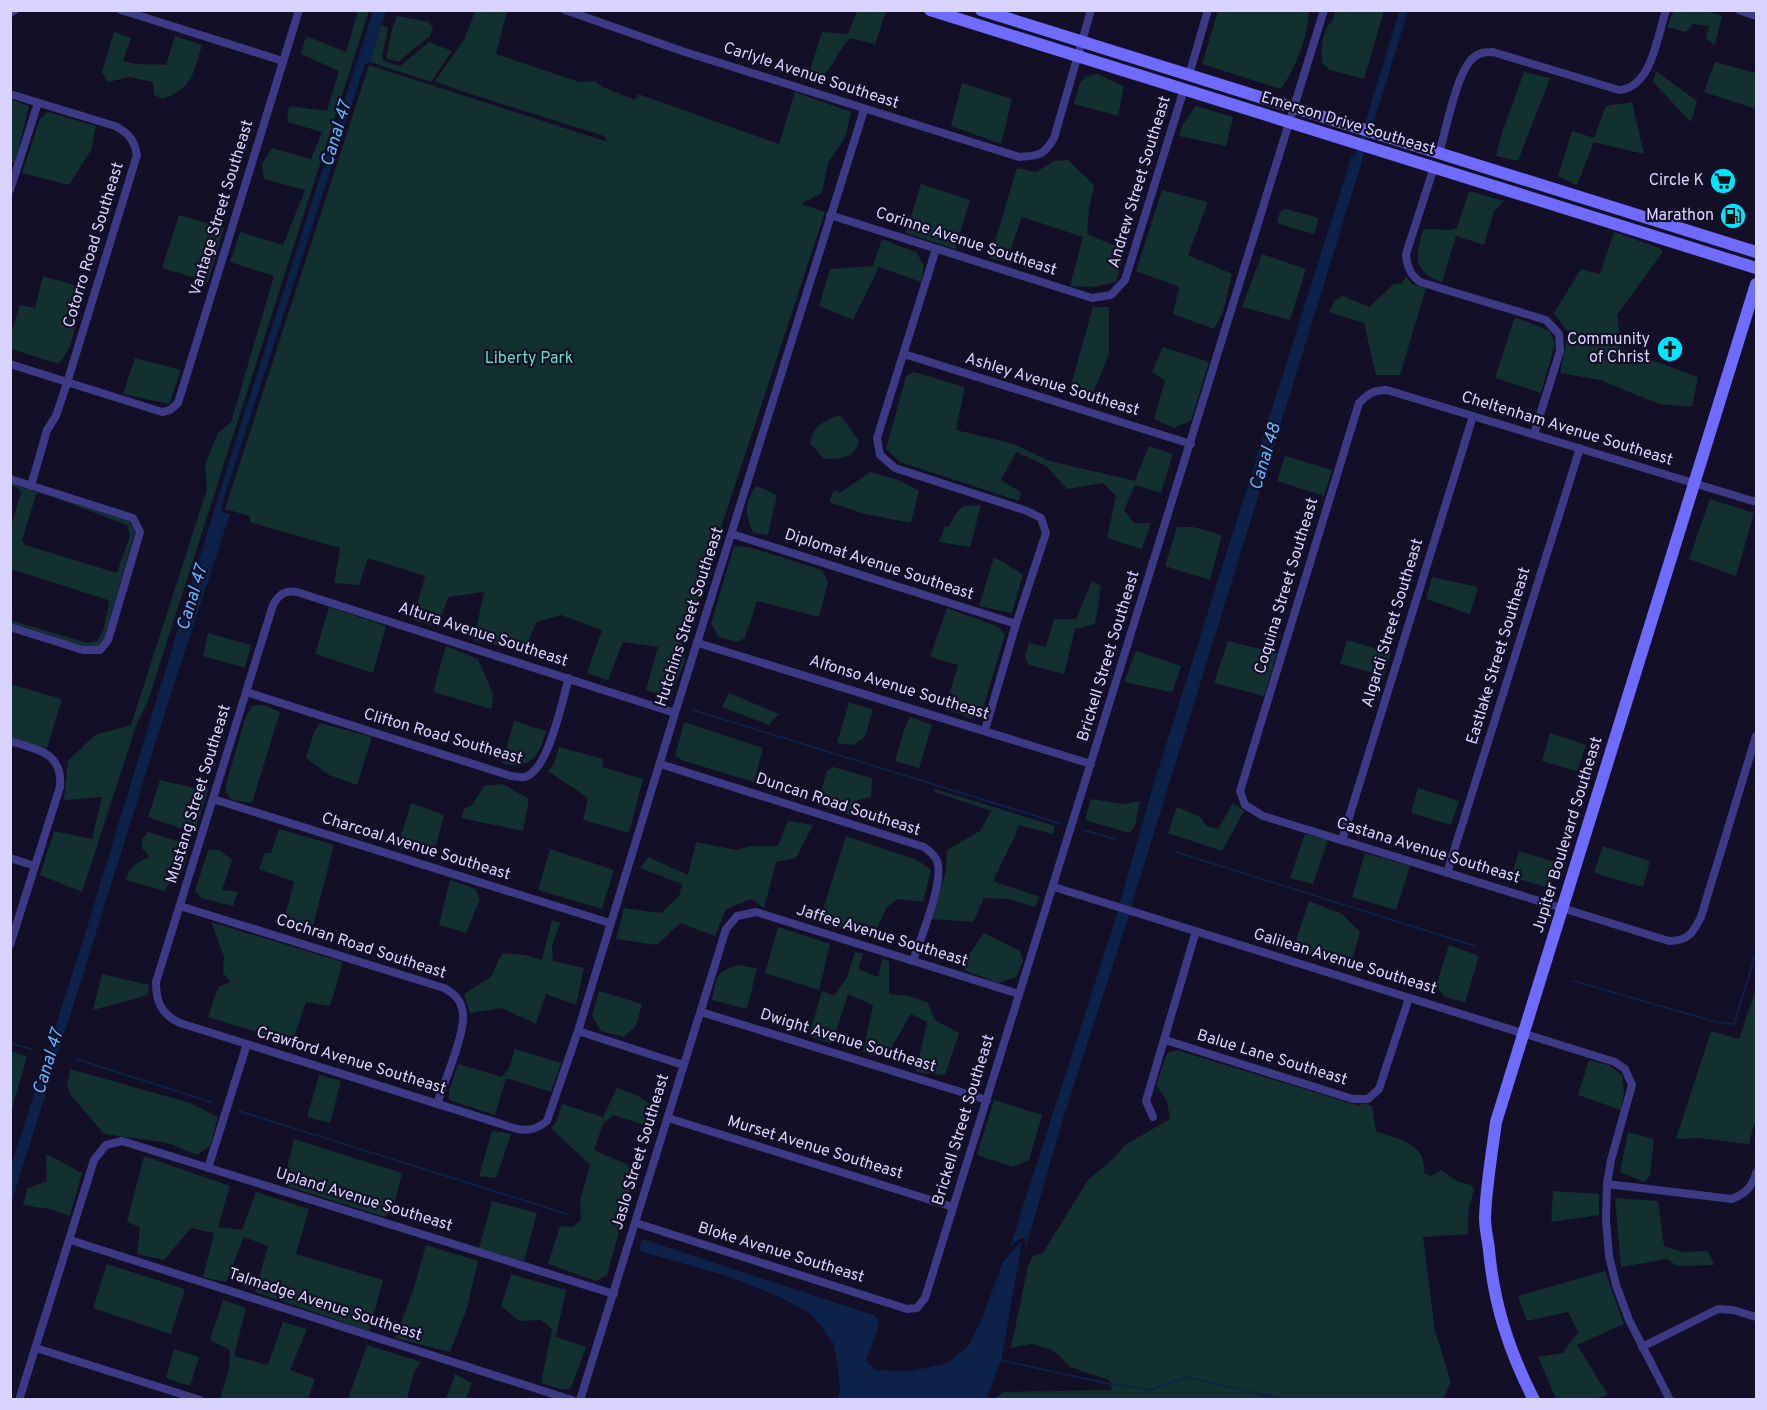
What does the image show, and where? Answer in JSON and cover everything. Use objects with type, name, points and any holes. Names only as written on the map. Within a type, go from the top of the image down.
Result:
[{"type":"street","points":[[10,13],[15,10]]},
{"type":"street","points":[[121,10],[283,61]]},
{"type":"street","name":"Vantage Street Southeast","points":[[67,383],[162,412],[170,410],[178,403],[299,10]]},
{"type":"street","name":"Carlyle Avenue Southeast","points":[[565,10],[682,51],[1019,158],[1037,156],[1047,149],[1054,138],[1077,57]]},
{"type":"street","name":"Emerson Drive Southeast","points":[[930,10],[1756,268]]},
{"type":"street","name":"Emerson Drive Southeast","points":[[981,10],[1756,252]]},
{"type":"street","points":[[1077,57],[1091,10]]},
{"type":"street","points":[[1189,75],[1208,10]]},
{"type":"street","name":"Brickell Street Southeast","points":[[917,1308],[925,1298],[1054,887],[1324,10]]},
{"type":"street","points":[[1439,153],[1463,73],[1470,60],[1477,54],[1493,52],[1618,90],[1628,89],[1638,83],[1647,71],[1666,10]]},
{"type":"street","points":[[1739,10],[1756,16]]},
{"type":"street","name":"Andrew Street Southeast","points":[[1092,298],[1111,294],[1125,280],[1184,89]]},
{"type":"street","name":"Cotorro Road Southeast","points":[[10,94],[115,126],[131,137],[137,155],[67,383],[56,416],[47,430],[31,486]]},
{"type":"street","points":[[10,190],[38,103]]},
{"type":"street","name":"Hutchins Street Southeast","points":[[538,1128],[547,1121],[553,1108],[578,1031],[864,110]]},
{"type":"street","points":[[1434,167],[1406,254],[1407,266],[1420,282],[1546,320],[1559,334],[1560,351],[1534,434]]},
{"type":"street","name":"Corinne Avenue Southeast","points":[[830,215],[1092,298]]},
{"type":"street","points":[[936,249],[877,438],[880,455],[895,468],[1027,511],[1041,518],[1046,533],[985,730]]},
{"type":"street","name":"Jupiter Boulevard Southeast","points":[[1534,1400],[1502,1326],[1492,1280],[1485,1220],[1488,1174],[1496,1122],[1756,284]]},
{"type":"street","name":"Ashley Avenue Southeast","points":[[904,354],[1191,444]]},
{"type":"street","points":[[10,364],[67,383]]},
{"type":"street","name":"Cheltenham Avenue Southeast","points":[[1369,393],[1376,390],[1387,390],[1756,502]]},
{"type":"street","name":"Coquina Street Southeast","points":[[1240,791],[1359,403],[1369,393]]},
{"type":"street","name":"Algardi Street Southeast","points":[[1342,840],[1473,416]]},
{"type":"street","name":"Eastlake Street Southeast","points":[[1447,873],[1580,448]]},
{"type":"street","points":[[10,479],[133,518],[140,532],[108,640],[100,650],[83,650],[10,627]]},
{"type":"street","name":"Diplomat Avenue Southeast","points":[[732,534],[1016,624]]},
{"type":"street","name":"Altura Avenue Southeast","points":[[281,594],[289,591],[297,592],[675,713]]},
{"type":"street","name":"Mustang Street Southeast","points":[[160,1007],[156,997],[156,982],[273,605],[281,594]]},
{"type":"street","name":"Alfonso Avenue Southeast","points":[[698,643],[1091,764]]},
{"type":"street","name":"Clifton Road Southeast","points":[[246,692],[511,776],[525,777],[537,768],[545,756],[569,678]]},
{"type":"street","name":"Castana Avenue Southeast","points":[[1240,791],[1245,805],[1263,816],[1669,941],[1680,941],[1695,930],[1701,916],[1756,736]]},
{"type":"street","points":[[10,741],[41,750],[58,765],[61,775],[60,787],[10,945]]},
{"type":"street","name":"Duncan Road Southeast","points":[[660,764],[924,848],[933,854],[938,863],[938,885],[913,961]]},
{"type":"street","name":"Charcoal Avenue Southeast","points":[[213,799],[610,923]]},
{"type":"street","points":[[10,858],[35,866]]},
{"type":"street","name":"Galilean Avenue Southeast","points":[[1054,887],[1615,1062],[1625,1069],[1632,1085],[1611,1160],[1607,1184]]},
{"type":"street","name":"Cochran Road Southeast","points":[[180,906],[444,988],[453,993],[462,1009],[462,1029],[436,1104]]},
{"type":"street","name":"Jaffee Avenue Southeast","points":[[737,916],[756,912],[1019,994]]},
{"type":"street","name":"Jaslo Street Southeast","points":[[580,1400],[726,929],[737,916]]},
{"type":"street","points":[[1153,1117],[1146,1101],[1196,931]]},
{"type":"street","name":"Balue Lane Southeast","points":[[1165,1040],[1353,1099],[1368,1099],[1379,1089],[1409,998]]},
{"type":"street","name":"Crawford Avenue Southeast","points":[[160,1007],[169,1017],[180,1023],[517,1129],[528,1131],[538,1128]]},
{"type":"street","name":"Dwight Avenue Southeast","points":[[701,1012],[987,1100]]},
{"type":"street","points":[[578,1031],[683,1065]]},
{"type":"street","points":[[208,1167],[247,1044]]},
{"type":"street","name":"Murset Avenue Southeast","points":[[668,1118],[953,1207]]},
{"type":"street","name":"Upland Avenue Southeast","points":[[70,1240],[94,1160],[106,1145],[122,1141],[614,1294]]},
{"type":"street","points":[[1670,1400],[1629,1320],[1616,1285],[1609,1256],[1606,1220],[1607,1184],[1732,1199],[1745,1194],[1754,1182],[1756,1173]]},
{"type":"street","name":"Bloke Avenue Southeast","points":[[636,1224],[907,1308],[917,1308]]},
{"type":"street","points":[[19,1400],[70,1240]]},
{"type":"street","name":"Talmadge Avenue Southeast","points":[[70,1240],[572,1400]]},
{"type":"street","points":[[1642,1347],[1718,1309],[1733,1310],[1756,1317]]},
{"type":"street","points":[[36,1348],[200,1400]]},
{"type":"green space","points":[[358,11],[369,11],[148,701],[137,723],[82,892],[40,875],[54,831],[92,839],[102,797],[64,800],[68,761],[95,735],[131,725],[207,489],[205,464],[218,433],[231,422],[274,276],[230,262],[240,232],[283,245],[305,190],[264,179],[262,164],[272,148],[311,159],[322,132],[287,122],[289,106],[327,111],[339,71],[301,54],[306,36],[346,52]]},
{"type":"green space","name":"Liberty Park","points":[[475,11],[507,11],[496,54],[579,82],[595,81],[603,87],[635,100],[638,94],[779,144],[795,92],[851,112],[845,138],[828,163],[822,193],[801,204],[825,212],[682,646],[685,661],[670,697],[646,690],[658,647],[623,642],[608,680],[587,673],[602,630],[561,615],[537,622],[524,650],[474,640],[484,592],[448,597],[438,627],[413,620],[425,576],[368,558],[359,585],[334,583],[340,548],[250,522],[250,516],[225,509],[369,65],[608,142],[604,136],[435,81],[465,38]]},
{"type":"green space","points":[[857,11],[886,11],[875,44],[850,38],[822,76],[807,80],[822,32],[848,34]]},
{"type":"green space","points":[[1218,11],[1309,11],[1300,51],[1281,89],[1202,64]]},
{"type":"green space","points":[[1335,11],[1384,11],[1364,79],[1330,70],[1323,64],[1323,40]]},
{"type":"green space","points":[[1674,11],[1706,11],[1722,16],[1715,45],[1706,39],[1709,26],[1693,24],[1686,32],[1667,27]]},
{"type":"green space","points":[[397,16],[429,22],[433,28],[430,36],[398,62],[386,58]]},
{"type":"green space","points":[[381,25],[388,28],[382,57],[384,61],[400,66],[429,42],[452,51],[431,82],[370,62]]},
{"type":"green space","points":[[114,32],[131,38],[123,61],[137,64],[166,65],[175,36],[202,45],[186,84],[163,99],[154,95],[153,82],[129,77],[108,82],[102,72]]},
{"type":"green space","points":[[1715,62],[1756,73],[1756,109],[1704,92]]},
{"type":"green space","points":[[1656,71],[1697,101],[1691,122],[1653,82]]},
{"type":"green space","points":[[1524,72],[1550,78],[1518,161],[1496,156]]},
{"type":"green space","points":[[1097,74],[1124,86],[1118,116],[1074,104],[1079,85],[1086,76]]},
{"type":"green space","points":[[962,83],[1012,99],[1001,144],[951,126]]},
{"type":"green space","points":[[10,99],[29,106],[15,163],[11,161]]},
{"type":"green space","points":[[1632,102],[1644,154],[1594,142],[1577,185],[1558,176],[1572,131],[1594,138],[1606,106]]},
{"type":"green space","points":[[1196,106],[1233,117],[1226,146],[1179,136],[1183,124]]},
{"type":"green space","points":[[48,112],[96,126],[91,150],[69,185],[22,173],[40,119]]},
{"type":"green space","points":[[1068,160],[1094,185],[1087,234],[1125,250],[1116,282],[1094,287],[1070,286],[1083,237],[1022,217],[1006,262],[990,258],[1017,168],[1036,172],[1054,161]]},
{"type":"green space","points":[[921,184],[970,200],[955,249],[906,233]]},
{"type":"green space","points":[[1162,190],[1208,202],[1188,255],[1232,274],[1223,312],[1214,329],[1173,314],[1179,287],[1136,271]]},
{"type":"green space","points":[[1469,191],[1504,201],[1494,211],[1484,245],[1456,236],[1442,282],[1425,273],[1418,262],[1423,230],[1457,228]]},
{"type":"green space","points":[[1286,209],[1319,218],[1314,234],[1279,224],[1277,219],[1281,211]]},
{"type":"green space","points":[[179,215],[224,228],[208,282],[162,268]]},
{"type":"green space","points":[[1614,232],[1659,248],[1663,252],[1617,315],[1622,349],[1698,377],[1692,407],[1659,404],[1600,380],[1560,373],[1568,332],[1554,313],[1581,269],[1600,274]]},
{"type":"green space","points":[[882,239],[917,253],[924,266],[921,282],[879,267],[853,320],[819,306],[830,269],[873,266]]},
{"type":"green space","points":[[1262,254],[1306,269],[1290,320],[1242,307]]},
{"type":"green space","points":[[43,276],[85,288],[70,347],[59,364],[11,349],[11,334],[20,305],[35,308]]},
{"type":"green space","points":[[1406,276],[1412,284],[1426,288],[1400,375],[1376,375],[1364,323],[1329,312],[1335,300],[1343,296],[1369,307],[1394,284],[1401,284]]},
{"type":"green space","points":[[1093,307],[1109,307],[1109,354],[1091,398],[1069,392]]},
{"type":"green space","points":[[1516,318],[1550,331],[1555,344],[1541,393],[1495,378]]},
{"type":"green space","points":[[1163,347],[1209,362],[1191,421],[1174,428],[1154,419],[1165,381],[1152,372]]},
{"type":"green space","points":[[135,358],[181,370],[169,404],[123,394]]},
{"type":"green space","points":[[914,372],[965,387],[956,430],[1014,444],[1050,461],[1135,481],[1149,446],[1173,454],[1161,493],[1135,485],[1124,510],[1134,523],[1151,523],[1142,549],[1107,538],[1116,496],[1103,483],[1067,489],[1046,466],[1016,452],[1001,480],[1021,492],[1019,501],[900,462],[886,449],[906,376]]},
{"type":"green space","points":[[840,415],[859,441],[857,447],[846,457],[824,459],[810,443],[812,437],[820,424]]},
{"type":"green space","points":[[1285,456],[1332,470],[1324,496],[1277,481]]},
{"type":"green space","points":[[870,472],[899,480],[919,491],[911,523],[865,514],[829,502],[834,490],[840,493]]},
{"type":"green space","points":[[11,484],[39,493],[36,495],[22,540],[25,545],[117,573],[130,535],[127,525],[53,497],[129,521],[135,532],[104,638],[98,646],[84,646],[11,623],[10,620],[87,643],[97,641],[103,631],[109,604],[108,600],[11,569],[11,527],[21,492]]},
{"type":"green space","points":[[756,486],[777,495],[768,535],[753,533],[748,519],[747,504]]},
{"type":"green space","points":[[1710,499],[1754,513],[1736,576],[1689,559]]},
{"type":"green space","points":[[981,505],[970,547],[939,542],[945,526],[949,527],[954,516],[963,506]]},
{"type":"green space","points":[[1177,527],[1193,527],[1222,535],[1210,580],[1165,566]]},
{"type":"green space","points":[[734,546],[749,547],[822,570],[828,582],[819,617],[757,601],[745,638],[737,642],[719,637],[711,624]]},
{"type":"green space","points":[[994,557],[1023,574],[1012,613],[979,606]]},
{"type":"green space","points":[[1432,577],[1478,587],[1470,614],[1426,599]]},
{"type":"green space","points":[[1092,581],[1101,586],[1095,624],[1075,629],[1064,674],[1029,665],[1025,657],[1029,643],[1046,647],[1054,619],[1076,619]]},
{"type":"green space","points":[[329,607],[386,626],[373,673],[315,654]]},
{"type":"green space","points":[[947,608],[999,627],[1005,635],[981,715],[970,718],[945,708],[958,665],[930,657]]},
{"type":"green space","points":[[208,633],[251,645],[245,668],[203,656]]},
{"type":"green space","points":[[1347,640],[1391,653],[1384,676],[1340,664]]},
{"type":"green space","points":[[1228,641],[1277,653],[1264,696],[1214,683]]},
{"type":"green space","points":[[446,646],[478,659],[493,694],[492,709],[433,692]]},
{"type":"green space","points":[[1136,651],[1181,666],[1172,692],[1124,682]]},
{"type":"green space","points":[[10,684],[62,699],[47,748],[11,737]]},
{"type":"green space","points":[[729,693],[779,714],[769,725],[722,707]]},
{"type":"green space","points":[[849,702],[873,710],[865,737],[853,745],[837,743]]},
{"type":"green space","points":[[264,705],[280,712],[252,803],[232,800],[226,792],[226,784],[245,719],[252,706]]},
{"type":"green space","points":[[910,717],[932,725],[919,768],[895,761]]},
{"type":"green space","points":[[514,721],[546,731],[536,754],[532,759],[520,765],[502,763]]},
{"type":"green space","points":[[684,722],[763,748],[754,782],[684,761],[675,756]]},
{"type":"green space","points":[[320,723],[372,737],[357,785],[329,775],[306,758],[314,732]]},
{"type":"green space","points":[[1550,733],[1586,745],[1577,771],[1542,761]]},
{"type":"green space","points":[[559,747],[603,759],[602,767],[643,779],[629,833],[583,820],[588,798],[548,771],[554,764]]},
{"type":"green space","points":[[833,767],[872,778],[871,797],[854,801],[851,815],[817,805],[827,771]]},
{"type":"green space","points":[[160,780],[208,791],[194,833],[148,817]]},
{"type":"green space","points":[[503,784],[529,799],[523,831],[461,818],[465,808],[472,805],[484,786]]},
{"type":"green space","points":[[1418,788],[1459,801],[1451,825],[1411,813]]},
{"type":"green space","points":[[935,789],[1055,826],[1053,834],[1018,825],[993,881],[1040,897],[1035,907],[1008,899],[984,898],[973,922],[932,919],[946,871],[947,850],[980,831],[991,811],[935,792]]},
{"type":"green space","points":[[1091,799],[1123,804],[1140,801],[1135,825],[1130,833],[1085,820]]},
{"type":"green space","points":[[411,803],[444,815],[433,857],[397,848]]},
{"type":"green space","points":[[1233,803],[1244,811],[1222,851],[1168,833],[1177,807],[1199,816],[1207,826],[1218,829]]},
{"type":"green space","points":[[788,821],[813,825],[796,858],[776,862],[764,908],[751,899],[726,909],[715,936],[680,923],[657,945],[616,939],[624,908],[661,913],[679,896],[682,884],[640,868],[648,857],[688,875],[696,842],[736,850],[750,846],[778,846]]},
{"type":"green space","points":[[279,829],[334,845],[312,930],[283,924],[294,882],[259,869],[265,853],[271,853]]},
{"type":"green space","points":[[148,832],[190,845],[183,871],[165,891],[126,880],[135,865],[150,857],[142,848],[142,840]]},
{"type":"green space","points":[[1305,834],[1328,840],[1313,884],[1290,878]]},
{"type":"green space","points":[[846,836],[917,860],[931,870],[923,902],[897,899],[887,907],[873,937],[825,925],[821,916]]},
{"type":"green space","points":[[1603,846],[1650,861],[1643,887],[1594,873]]},
{"type":"green space","points":[[550,849],[614,870],[602,909],[538,890]]},
{"type":"green space","points":[[208,850],[219,850],[232,860],[222,890],[238,892],[233,906],[201,898],[195,891]]},
{"type":"green space","points":[[1519,851],[1555,862],[1549,888],[1511,877]]},
{"type":"green space","points":[[1365,853],[1410,866],[1396,910],[1352,897]]},
{"type":"green space","points":[[450,880],[475,889],[480,899],[466,933],[439,925]]},
{"type":"green space","points":[[1309,901],[1342,914],[1360,932],[1350,967],[1293,949]]},
{"type":"green space","points":[[552,920],[560,923],[552,946],[553,961],[584,968],[576,1005],[546,994],[536,1024],[502,1008],[470,1013],[464,994],[491,977],[502,953],[525,955],[542,960]]},
{"type":"green space","points":[[211,922],[343,962],[330,1006],[306,1002],[292,1043],[208,1017],[218,987],[231,982],[223,973],[224,957]]},
{"type":"green space","points":[[778,927],[830,944],[819,990],[765,973]]},
{"type":"green space","points":[[984,933],[1020,951],[1023,961],[1016,977],[998,983],[964,970],[968,956]]},
{"type":"green space","points":[[1449,945],[1479,956],[1465,1003],[1444,996],[1436,986]]},
{"type":"green space","points":[[855,952],[863,954],[858,969],[878,977],[883,958],[889,962],[889,994],[910,996],[928,1003],[935,1020],[959,1033],[945,1075],[916,1072],[927,1022],[911,1014],[887,1055],[863,1052],[873,1005],[848,994],[832,1044],[809,1036],[822,991],[834,996],[847,977]]},
{"type":"green space","points":[[738,965],[757,968],[747,1009],[712,1000],[718,977],[730,967]]},
{"type":"green space","points":[[102,974],[149,985],[148,995],[93,1010]]},
{"type":"green space","points":[[1756,988],[1756,1123],[1749,1144],[1698,1138],[1676,1139],[1711,1031],[1739,1039]]},
{"type":"green space","points":[[599,991],[642,1004],[636,1026],[624,1037],[601,1031],[592,1016]]},
{"type":"green space","points":[[515,1049],[561,1063],[551,1092],[506,1078],[495,1115],[449,1100],[449,1091],[458,1064],[502,1077],[510,1066]]},
{"type":"green space","points":[[1177,1050],[1359,1106],[1363,1103],[1372,1106],[1376,1131],[1402,1140],[1416,1149],[1424,1163],[1424,1173],[1432,1176],[1441,1170],[1457,1181],[1471,1185],[1474,1189],[1468,1212],[1468,1234],[1423,1237],[1435,1331],[1451,1382],[1443,1399],[992,1400],[1004,1392],[1112,1390],[1109,1380],[1070,1367],[1050,1349],[1031,1344],[1011,1348],[1028,1266],[1033,1256],[1043,1253],[1088,1180],[1114,1158],[1125,1145],[1170,1119],[1167,1101],[1156,1085],[1167,1053]]},
{"type":"green space","points":[[10,1051],[27,1057],[11,1112]]},
{"type":"green space","points":[[1589,1060],[1608,1065],[1622,1075],[1624,1090],[1621,1110],[1578,1095]]},
{"type":"green space","points":[[70,1069],[190,1103],[218,1117],[210,1146],[197,1155],[168,1143],[104,1134],[71,1095],[67,1086]]},
{"type":"green space","points":[[319,1075],[341,1081],[330,1123],[307,1117]]},
{"type":"green space","points":[[617,1088],[637,1095],[656,1108],[651,1127],[613,1115],[603,1124],[594,1150],[628,1165],[634,1179],[607,1275],[596,1281],[548,1264],[560,1226],[573,1227],[581,1220],[580,1201],[590,1165],[551,1128],[556,1123],[562,1104],[603,1117]]},
{"type":"green space","points":[[994,1100],[1042,1115],[1029,1160],[1013,1167],[977,1155]]},
{"type":"green space","points":[[492,1131],[511,1134],[496,1178],[479,1176]]},
{"type":"green space","points":[[1628,1132],[1654,1139],[1650,1176],[1644,1182],[1620,1172]]},
{"type":"green space","points":[[294,1139],[402,1173],[393,1209],[385,1217],[283,1185]]},
{"type":"green space","points":[[46,1154],[82,1173],[70,1216],[50,1209],[23,1205],[27,1189],[47,1181]]},
{"type":"green space","points":[[144,1156],[230,1186],[218,1227],[242,1230],[256,1192],[309,1209],[296,1254],[383,1280],[369,1331],[255,1292],[268,1246],[244,1237],[226,1282],[203,1277],[214,1233],[191,1228],[164,1260],[137,1254],[140,1227],[127,1222]]},
{"type":"green space","points":[[1553,1191],[1599,1194],[1599,1215],[1551,1222]]},
{"type":"green space","points":[[1615,1198],[1658,1201],[1664,1246],[1682,1252],[1708,1251],[1714,1265],[1677,1266],[1667,1259],[1621,1267]]},
{"type":"green space","points":[[492,1201],[537,1213],[524,1261],[479,1248]]},
{"type":"green space","points":[[426,1245],[478,1261],[467,1308],[450,1352],[395,1338],[413,1291]]},
{"type":"green space","points":[[107,1264],[185,1289],[171,1334],[93,1308]]},
{"type":"green space","points":[[1605,1271],[1624,1324],[1577,1345],[1608,1395],[1594,1399],[1556,1399],[1538,1357],[1563,1353],[1578,1332],[1568,1312],[1527,1321],[1518,1296]]},
{"type":"green space","points":[[511,1274],[566,1290],[556,1337],[586,1347],[571,1388],[562,1390],[541,1383],[552,1329],[541,1320],[519,1321],[501,1306]]},
{"type":"green space","points":[[223,1300],[246,1308],[234,1356],[268,1365],[283,1322],[307,1329],[290,1370],[315,1379],[308,1399],[220,1399],[229,1369],[230,1350],[210,1340]]},
{"type":"green space","points":[[367,1345],[421,1362],[414,1372],[407,1399],[348,1399]]},
{"type":"green space","points":[[174,1349],[199,1357],[190,1386],[166,1378]]},
{"type":"green space","points":[[455,1374],[472,1383],[466,1399],[446,1399]]},
{"type":"water","name":"Canal 47","points":[[373,11],[386,11],[370,62],[365,64],[221,507],[223,512],[230,514],[167,706],[11,1204],[11,1166],[85,934],[228,465]]},
{"type":"water","points":[[1352,155],[1363,158],[1131,907],[1120,903],[1153,786]]},
{"type":"water","points":[[1118,911],[1129,915],[1063,1119],[1025,1250],[1026,1242],[1023,1238],[1010,1247]]},
{"type":"water","points":[[642,1239],[873,1315],[879,1319],[877,1332],[866,1360],[875,1370],[912,1371],[948,1363],[968,1346],[981,1321],[1003,1262],[1022,1241],[1002,1356],[987,1399],[838,1399],[840,1386],[834,1344],[812,1315],[780,1297],[727,1276],[639,1251]]},
{"type":"waterway","name":"Canal 48","points":[[1356,166],[1404,10]]},
{"type":"waterway","points":[[693,710],[1062,824]]},
{"type":"waterway","points":[[1083,830],[1116,839]]},
{"type":"waterway","points":[[1176,852],[1475,946]]},
{"type":"waterway","points":[[1574,981],[1716,1022],[1734,1024],[1756,953]]},
{"type":"waterway","points":[[10,1043],[31,1049]]},
{"type":"waterway","points":[[76,1059],[211,1102]]},
{"type":"waterway","points":[[239,1111],[567,1214]]},
{"type":"waterway","points":[[1000,1360],[1100,1382],[1151,1390],[1186,1377],[1285,1400]]},
{"type":"place","name":"Circle K","points":[[1723,181]]},
{"type":"place","name":"Marathon","points":[[1733,216]]},
{"type":"place","name":"Community of Christ","points":[[1670,349]]}]
